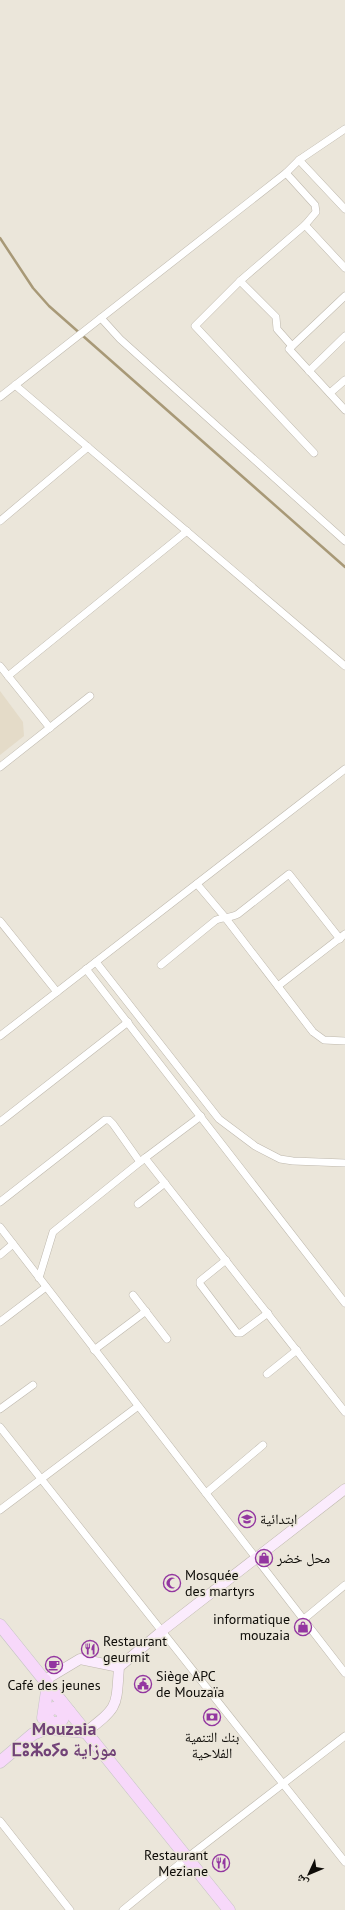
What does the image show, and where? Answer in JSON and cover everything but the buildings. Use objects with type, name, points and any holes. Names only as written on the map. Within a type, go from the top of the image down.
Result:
[{"type":"main road","points":[[39,1729],[58,1728],[86,1732],[110,1713],[115,1707],[119,1667],[162,1631],[345,1488]]},
{"type":"main road","points":[[0,1624],[45,1680],[60,1712],[86,1732],[188,1857],[229,1910]]},
{"type":"main road","points":[[45,1680],[80,1659],[119,1667]]},
{"type":"main road","points":[[39,1729],[47,1691],[45,1680]]},
{"type":"main road","points":[[0,1762],[60,1712]]},
{"type":"street","points":[[0,397],[70,344],[92,325],[286,173],[299,160],[345,129]]},
{"type":"street","points":[[299,160],[345,209]]},
{"type":"street","points":[[286,173],[315,205],[316,212],[305,225],[240,282],[195,326],[314,453]]},
{"type":"street","points":[[305,225],[345,268]]},
{"type":"street","points":[[240,282],[276,317],[277,329],[292,346]]},
{"type":"street","points":[[345,296],[289,349],[345,410]]},
{"type":"street","points":[[102,318],[120,339],[345,541]]},
{"type":"street","points":[[309,371],[345,336]]},
{"type":"street","points":[[330,393],[345,380]]},
{"type":"street","points":[[15,385],[345,666]]},
{"type":"street","points":[[0,521],[88,447]]},
{"type":"street","points":[[8,676],[187,531]]},
{"type":"street","points":[[0,666],[50,728]]},
{"type":"street","points":[[0,766],[90,696]]},
{"type":"street","points":[[0,1036],[345,769]]},
{"type":"street","points":[[161,965],[216,920],[224,916],[233,917],[238,914],[290,874],[342,936],[278,986]]},
{"type":"street","points":[[197,884],[224,916],[318,1037],[324,1040],[345,1041]]},
{"type":"street","points":[[0,921],[57,992]]},
{"type":"street","points":[[96,962],[220,1119],[255,1146],[280,1159],[345,1163]]},
{"type":"street","points":[[86,969],[345,1303]]},
{"type":"street","points":[[0,1122],[128,1022]]},
{"type":"street","points":[[39,1278],[53,1232],[142,1160],[201,1116]]},
{"type":"street","points":[[0,1202],[105,1120],[109,1120],[142,1160],[165,1183],[345,1412]]},
{"type":"street","points":[[138,1204],[165,1183]]},
{"type":"street","points":[[0,1227],[137,1407],[206,1493],[345,1673]]},
{"type":"street","points":[[0,1255],[13,1244]]},
{"type":"street","points":[[226,1260],[200,1281],[200,1284],[237,1333],[241,1333],[268,1313]]},
{"type":"street","points":[[0,1322],[46,1287]]},
{"type":"street","points":[[133,1295],[168,1339]]},
{"type":"street","points":[[94,1350],[146,1311]]},
{"type":"street","points":[[267,1374],[297,1350]]},
{"type":"street","points":[[0,1409],[33,1385]]},
{"type":"street","points":[[0,1510],[137,1407]]},
{"type":"street","points":[[0,1427],[345,1862]]},
{"type":"street","points":[[206,1493],[263,1445]]},
{"type":"street","points":[[304,1619],[345,1585]]},
{"type":"street","points":[[124,1910],[188,1857],[345,1736]]},
{"type":"street","points":[[0,1821],[70,1910]]},
{"type":"shaded area","points":[[0,691],[23,722],[24,736],[0,755]]},
{"type":"waterway","points":[[0,238],[33,288],[49,306],[345,567]]},
{"type":"place","name":"ابتدائية","points":[[247,1519]]},
{"type":"place","name":"محل خضر","points":[[264,1558]]},
{"type":"place","name":"Mosquée des martyrs","points":[[172,1583]]},
{"type":"place","name":"informatique mouzaia","points":[[303,1627]]},
{"type":"place","name":"Restaurant geurmit","points":[[90,1649]]},
{"type":"place","name":"Café des jeunes","points":[[54,1665]]},
{"type":"place","name":"Siège APC de Mouzaïa","points":[[143,1684]]},
{"type":"place","name":"بنك التنمية الفلاحية","points":[[212,1717]]},
{"type":"place","name":"Restaurant Meziane","points":[[221,1863]]},
{"type":"district","name":"Mouzaia ⵎⵓⵣⴰⵢⴰ موزاية","points":[[64,1738]]}]
